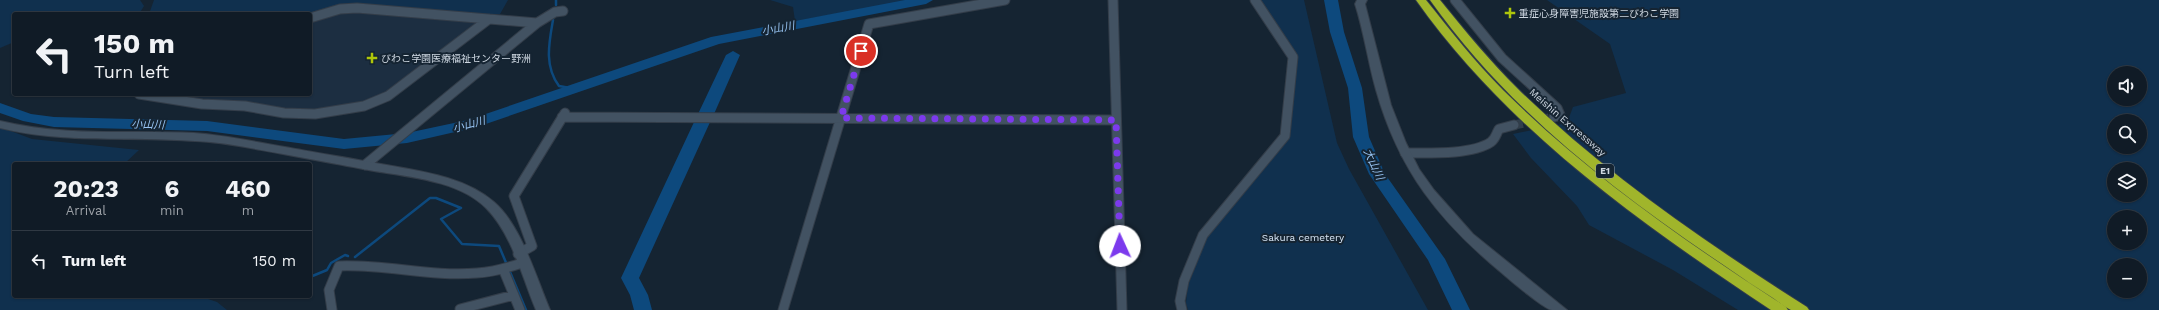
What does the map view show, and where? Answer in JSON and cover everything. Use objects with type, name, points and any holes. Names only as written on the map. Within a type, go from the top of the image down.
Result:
[{"type":"highway","name":"E1","points":[[1422,0],[1463,53],[1498,92],[1576,162],[1679,242],[1781,310]]},
{"type":"highway","name":"Meishin Expressway","points":[[1435,0],[1476,52],[1513,90],[1595,164],[1693,237],[1802,310]]},
{"type":"main road","points":[[1362,0],[1360,4],[1368,40],[1389,110],[1405,153],[1432,195],[1466,235],[1513,276],[1560,310]]},
{"type":"main road","points":[[0,124],[46,134],[197,137],[366,165],[435,179],[459,186],[476,195],[490,205],[502,221],[543,310]]},
{"type":"street","points":[[783,310],[869,24],[1004,0]]},
{"type":"street","points":[[1113,0],[1122,310]]},
{"type":"street","points":[[1182,310],[1180,301],[1184,281],[1203,235],[1284,136],[1293,57],[1255,0]]},
{"type":"street","points":[[1455,0],[1470,22],[1491,47],[1557,108],[1560,115],[1554,117]]},
{"type":"street","points":[[312,17],[340,9],[357,8],[537,23]]},
{"type":"street","points":[[366,165],[537,23],[555,12],[563,11]]},
{"type":"street","points":[[152,96],[202,104],[245,106],[284,113],[315,114],[340,112],[364,106],[388,96],[489,19]]},
{"type":"street","points":[[332,310],[329,290],[340,266],[375,264],[447,274],[504,271],[520,259],[532,246],[514,196],[564,114],[1116,120]]},
{"type":"street","points":[[1405,153],[1455,152],[1472,148],[1492,141],[1496,137],[1499,129],[1514,125]]},
{"type":"street","points":[[504,271],[520,310]]},
{"type":"street","points":[[460,309],[514,295]]},
{"type":"shaded area","name":"びわこ学園医療福祉センター野洲","points":[[354,10],[481,23],[385,96],[346,108],[317,111],[205,102],[165,96],[312,96],[312,20]]},
{"type":"green space","points":[[0,0],[140,0],[144,6],[140,12],[12,12],[12,43],[0,48]]},
{"type":"green space","points":[[154,0],[508,0],[500,14],[453,13],[372,6],[339,7],[312,13],[150,12]]},
{"type":"green space","points":[[770,0],[916,0],[795,21],[793,7]]},
{"type":"green space","name":"Sakura cemetery","points":[[1259,0],[1304,0],[1337,143],[1349,169],[1428,310],[1188,310],[1186,303],[1188,285],[1207,237],[1289,136],[1296,57]]},
{"type":"green space","points":[[1547,0],[2159,0],[2159,310],[1738,310],[1673,270],[1589,225],[1577,206],[1531,158],[1513,134],[1567,123],[1573,107],[1626,93],[1610,44]]},
{"type":"green space","points":[[0,127],[32,139],[139,150],[126,162],[12,162],[12,298],[205,298],[217,302],[227,310],[0,310]]},
{"type":"waterway","points":[[556,0],[556,5]]},
{"type":"waterway","name":"小山川","points":[[0,108],[28,118],[54,122],[207,126],[344,144],[407,138],[472,124],[716,40],[926,0]]},
{"type":"waterway","name":"大山川","points":[[1331,0],[1337,32],[1355,88],[1361,137],[1377,174],[1436,259],[1461,310]]},
{"type":"waterway","points":[[553,20],[549,46],[549,62],[551,70],[559,86],[576,89]]},
{"type":"waterway","points":[[706,114],[733,55]]},
{"type":"waterway","points":[[643,310],[639,295],[630,278],[703,120]]},
{"type":"waterway","points":[[355,257],[430,198],[436,198],[461,208],[441,219],[462,244],[499,246],[526,310]]},
{"type":"waterway","points":[[312,276],[327,270],[331,263],[345,255],[348,256]]},
{"type":"tunnel","points":[[1514,125],[1549,118]]},
{"type":"place","name":"重症心身障害児施設第二びわこ学園","points":[[1510,13]]},
{"type":"place","name":"びわこ学園医療福祉センター野洲","points":[[372,58]]},
{"type":"route","points":[[861,51],[841,118],[1116,120],[1120,246]]}]
